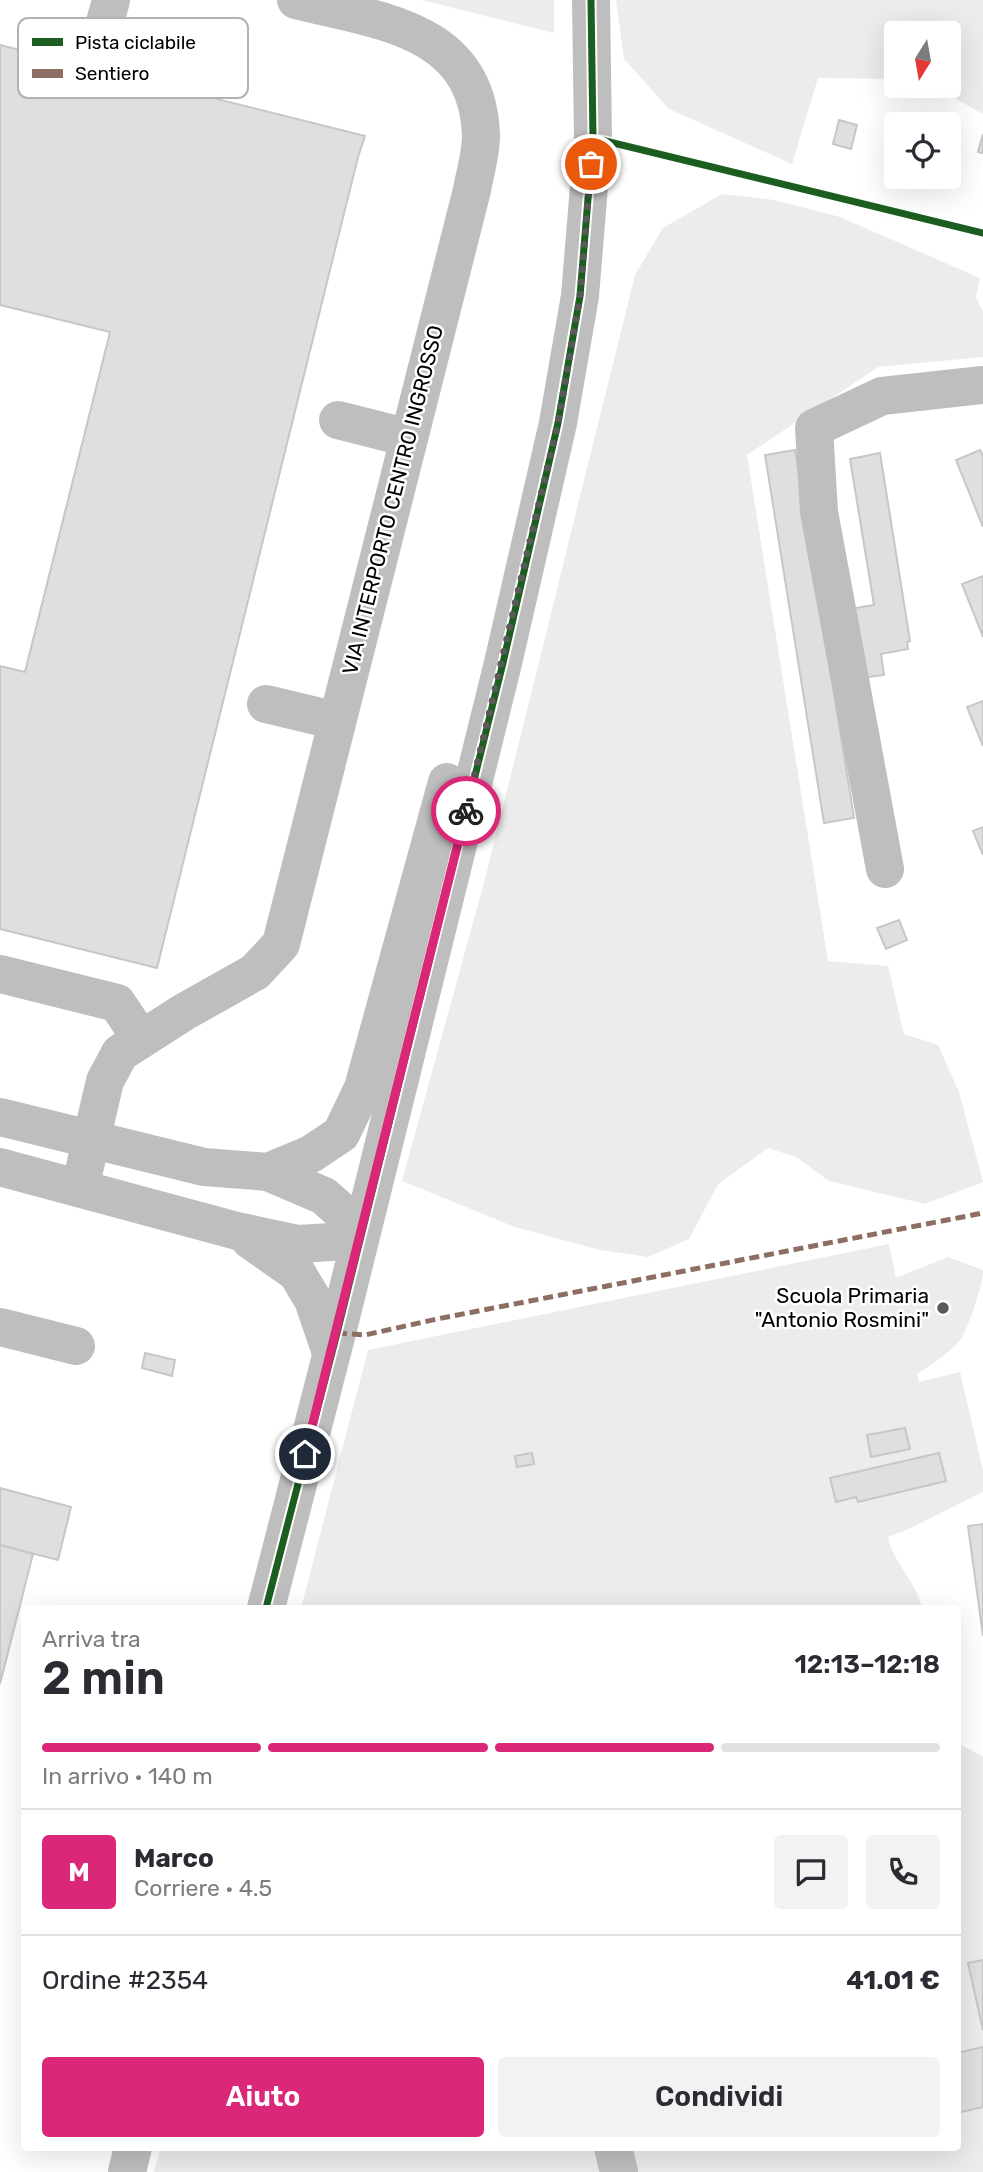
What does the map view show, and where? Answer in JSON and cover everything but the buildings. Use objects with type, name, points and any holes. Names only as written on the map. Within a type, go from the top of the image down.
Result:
[{"type":"street","name":"VIA INTERPORTO CENTRO INGROSSO","points":[[80,1188],[106,1081],[121,1053],[256,972],[281,944],[472,190],[481,139],[479,113],[473,90],[445,52],[422,35],[395,25],[296,0]]},
{"type":"street","points":[[267,1605],[503,663],[558,423],[580,296],[593,138],[591,0]]},
{"type":"street","points":[[885,869],[819,512],[814,428],[882,396],[983,385]]},
{"type":"street","points":[[338,420],[409,438]]},
{"type":"street","points":[[268,1172],[311,1154],[341,1134],[363,1088],[447,781],[503,663]]},
{"type":"street","points":[[265,704],[337,721]]},
{"type":"street","points":[[0,974],[117,1003],[141,1039]]},
{"type":"street","points":[[0,1117],[204,1167],[268,1172],[324,1196],[362,1230]]},
{"type":"street","points":[[0,1167],[237,1231],[299,1244],[332,1242],[362,1230]]},
{"type":"street","points":[[237,1231],[297,1273],[313,1300],[331,1353]]},
{"type":"street","points":[[0,1327],[76,1346]]},
{"type":"street","points":[[127,2172],[132,2151]]},
{"type":"street","points":[[614,2151],[619,2172]]},
{"type":"shaded area","points":[[422,0],[554,0],[554,33]]},
{"type":"shaded area","points":[[616,0],[983,0],[983,114],[954,98],[961,98],[961,21],[884,21],[884,79],[818,78],[792,164],[669,109],[624,59]]},
{"type":"shaded area","points":[[722,194],[774,200],[840,217],[980,278],[976,297],[983,312],[983,357],[878,367],[747,455],[828,961],[888,966],[904,1034],[938,1045],[959,1092],[983,1182],[925,1204],[829,1181],[796,1157],[768,1148],[718,1184],[689,1239],[648,1257],[600,1250],[515,1227],[402,1181],[485,879],[635,275],[663,228]]},
{"type":"shaded area","points":[[889,1244],[896,1278],[948,1257],[983,1270],[981,1285],[961,1339],[946,1354],[917,1374],[919,1382],[960,1372],[983,1470],[983,1492],[888,1537],[921,1605],[302,1605],[368,1350]]},
{"type":"shaded area","points":[[961,1745],[983,1756],[983,2172],[154,2172],[160,2151],[961,2151]]},
{"type":"marked path","points":[[337,1333],[365,1335],[983,1213]]},
{"type":"cycle path","points":[[267,1605],[503,663],[558,423],[580,296],[593,138],[591,0]]},
{"type":"cycle path","points":[[593,138],[983,233]]},
{"type":"way so far","points":[[466,811],[558,423],[580,296],[591,164]]},
{"type":"place","name":"Scuola Primaria \"Antonio Rosmini\"","points":[[943,1308]]},
{"type":"route","points":[[305,1454],[466,811]]}]
